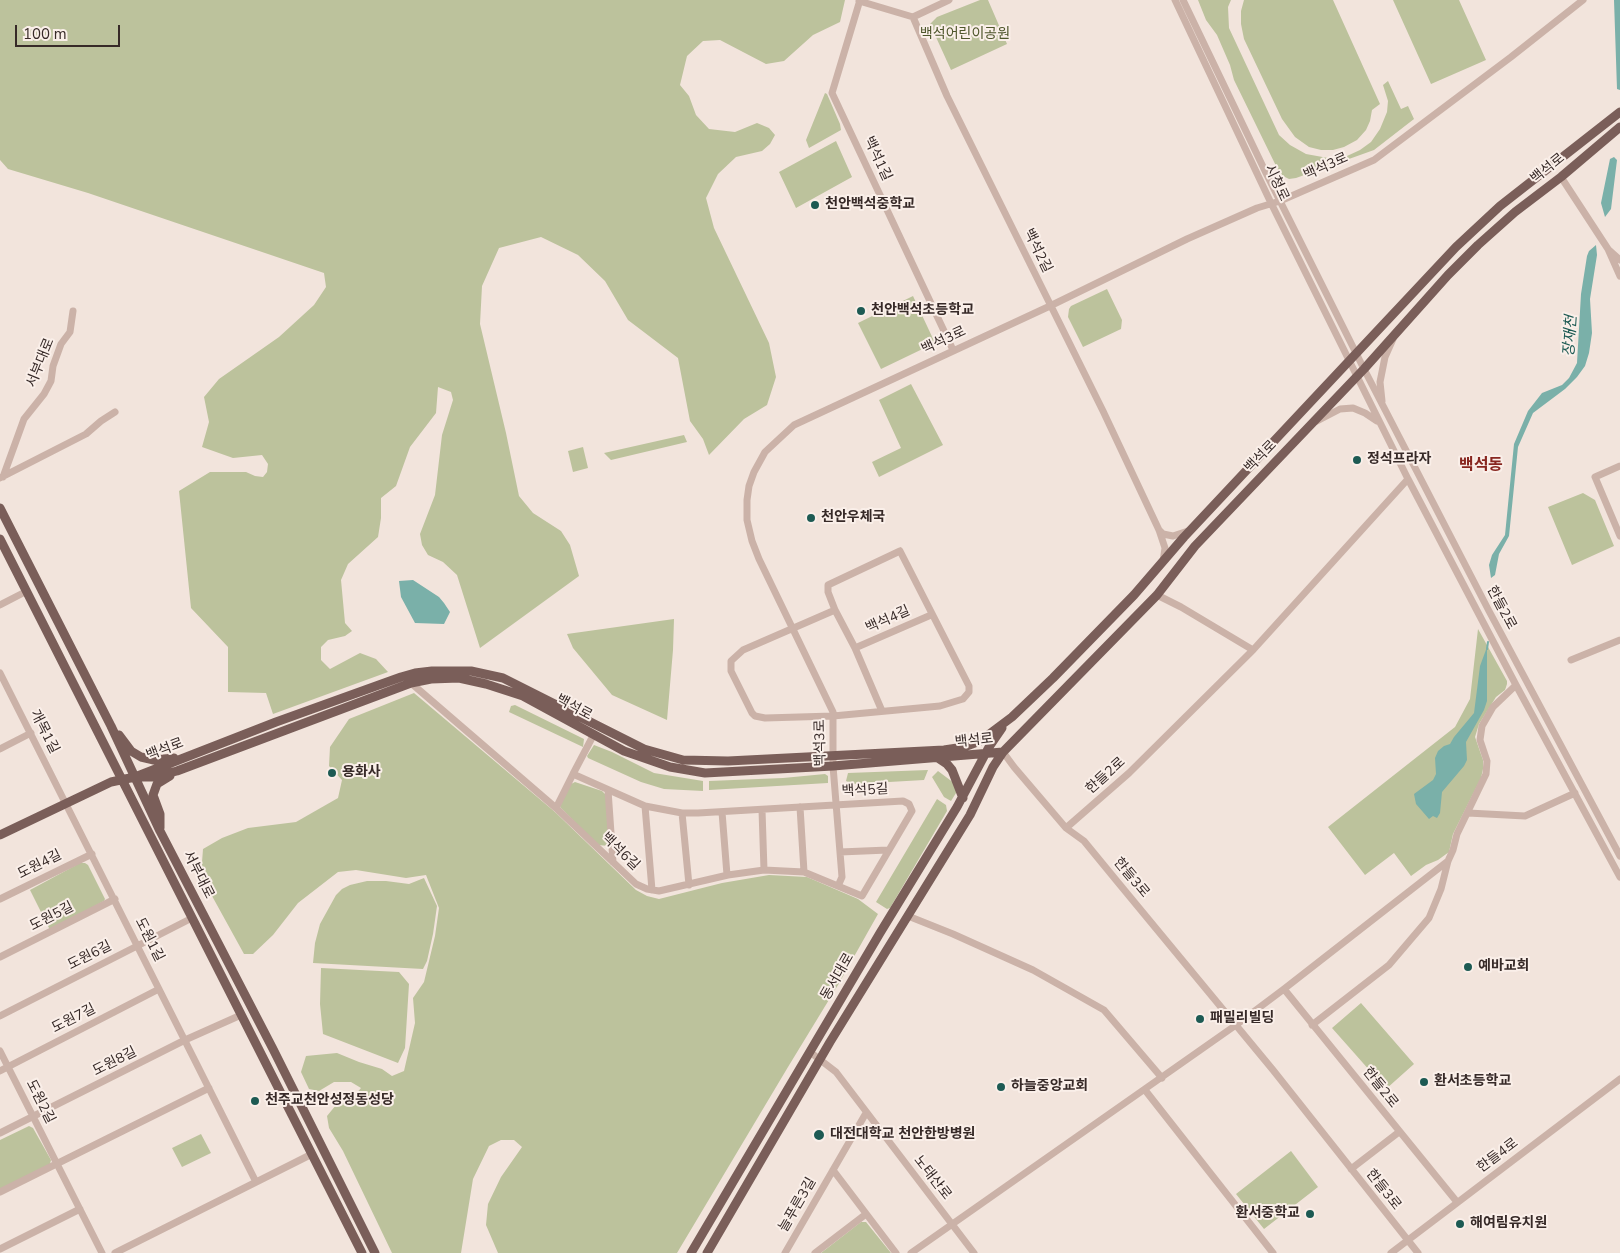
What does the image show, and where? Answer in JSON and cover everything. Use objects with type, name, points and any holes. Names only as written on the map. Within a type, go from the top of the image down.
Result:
[{"type":"main road","name":"백석로","points":[[135,777],[401,677],[415,673],[453,670],[472,671],[503,678],[644,749],[669,757],[702,762],[944,750],[964,747],[980,740],[1012,716],[1053,678],[1134,595],[1192,528],[1456,247],[1500,206],[1620,112]]},
{"type":"main road","name":"백석로","points":[[0,835],[66,802],[122,779],[153,777],[177,771],[411,683],[431,680],[460,678],[523,696],[624,750],[670,767],[705,773],[938,758],[987,750],[1003,752],[1157,596],[1195,546],[1364,369],[1448,275],[1515,212],[1561,178],[1620,127]]},
{"type":"main road","name":"서부대로","points":[[0,508],[111,726],[160,831],[273,1049],[375,1253]]},
{"type":"main road","name":"서부대로","points":[[0,539],[362,1253]]},
{"type":"main road","name":"동서대로","points":[[691,1253],[880,933],[963,798],[987,750],[1012,716]]},
{"type":"main road","points":[[111,726],[131,751],[141,757],[154,760],[185,757]]},
{"type":"main road","points":[[964,747],[987,750]]},
{"type":"main road","name":"동서대로","points":[[707,1253],[821,1060],[970,815],[1003,752]]},
{"type":"main road","points":[[938,758],[952,770],[963,798]]},
{"type":"main road","points":[[160,831],[160,814],[154,801],[154,789],[157,784],[177,771]]},
{"type":"street","points":[[860,1],[913,17],[949,0]]},
{"type":"street","name":"시청로","points":[[1175,0],[1356,377]]},
{"type":"street","name":"시청로","points":[[1183,0],[1364,369]]},
{"type":"street","name":"백석3로","points":[[838,886],[842,877],[833,766],[833,712],[759,559],[747,520],[749,486],[759,462],[773,443],[794,425],[1050,306],[1187,239],[1374,160],[1583,0]]},
{"type":"street","name":"백석1길","points":[[860,1],[832,93],[953,350]]},
{"type":"street","name":"백석2길","points":[[913,17],[947,96],[1159,530],[1165,548],[1163,562]]},
{"type":"street","points":[[1561,178],[1608,249],[1620,276]]},
{"type":"street","points":[[1608,249],[1620,260]]},
{"type":"street","name":"서부대로","points":[[1,478],[24,419],[44,394],[50,381],[53,366],[70,332],[73,311]]},
{"type":"street","points":[[1383,406],[1380,382],[1385,357],[1396,333]]},
{"type":"street","name":"한들2로","points":[[1364,369],[1489,612],[1620,856]]},
{"type":"street","name":"한들2로","points":[[1356,377],[1516,685],[1620,878]]},
{"type":"street","points":[[1312,423],[1340,409],[1353,408],[1365,413],[1379,423]]},
{"type":"street","name":"서부대로","points":[[1,478],[86,434],[115,412]]},
{"type":"street","points":[[1620,466],[1595,477],[1620,536]]},
{"type":"street","name":"한들2로","points":[[1066,828],[1135,766],[1253,650],[1408,479]]},
{"type":"street","points":[[1159,530],[1163,534],[1173,536],[1192,528]]},
{"type":"street","points":[[835,610],[742,650],[730,661],[731,671],[752,713],[755,716],[765,718],[833,716],[882,711],[947,704],[963,699],[969,692],[969,686],[931,615],[900,551],[828,585],[828,592],[835,610],[855,648],[882,711]]},
{"type":"street","points":[[0,605],[27,591]]},
{"type":"street","points":[[1157,596],[1181,607],[1253,650]]},
{"type":"street","name":"백석4길","points":[[855,648],[931,615]]},
{"type":"street","points":[[1571,660],[1620,640]]},
{"type":"street","name":"개목1길","points":[[0,673],[66,802]]},
{"type":"street","name":"백석6길","points":[[411,683],[556,808],[636,884],[652,890]]},
{"type":"street","points":[[1312,1025],[1389,965],[1429,918],[1457,834],[1486,774],[1487,761],[1480,740],[1482,726],[1503,696],[1516,685]]},
{"type":"street","points":[[0,749],[31,733]]},
{"type":"street","points":[[556,808],[594,734]]},
{"type":"street","name":"한들3로","points":[[1003,752],[1066,828],[1084,841],[1236,1024],[1418,1253]]},
{"type":"street","name":"백석5길","points":[[573,774],[645,806],[682,813],[902,801],[909,804],[912,811],[862,896],[838,886]]},
{"type":"street","points":[[608,790],[613,862]]},
{"type":"street","points":[[1468,813],[1525,816],[1575,793]]},
{"type":"street","name":"도원1길","points":[[66,802],[256,1182]]},
{"type":"street","points":[[645,806],[652,890],[659,891],[727,875],[764,870],[804,872],[838,886]]},
{"type":"street","points":[[800,808],[804,872]]},
{"type":"street","points":[[762,810],[764,870]]},
{"type":"street","points":[[722,812],[727,875]]},
{"type":"street","points":[[682,813],[689,885]]},
{"type":"street","points":[[840,852],[888,850]]},
{"type":"street","name":"도원4길","points":[[0,899],[92,854]]},
{"type":"street","points":[[911,1253],[1162,1078],[1284,989],[1448,861]]},
{"type":"street","name":"도원5길","points":[[0,957],[115,900]]},
{"type":"street","points":[[908,916],[1033,970],[1104,1010],[1162,1078]]},
{"type":"street","name":"도원6길","points":[[0,1016],[192,918]]},
{"type":"street","name":"도원7길","points":[[0,1071],[160,989]]},
{"type":"street","name":"한들2로","points":[[1284,989],[1457,1202]]},
{"type":"street","name":"도원8길","points":[[0,1133],[185,1040],[241,1015]]},
{"type":"street","name":"도원2길","points":[[0,1051],[102,1253]]},
{"type":"street","name":"노태산로","points":[[810,1052],[836,1072],[974,1253]]},
{"type":"street","name":"한들4로","points":[[1391,1253],[1620,1079]]},
{"type":"street","points":[[0,1192],[209,1088]]},
{"type":"street","points":[[1145,1090],[1273,1253]]},
{"type":"street","name":"늘푸른3길","points":[[785,1253],[866,1113]]},
{"type":"street","points":[[1351,1169],[1400,1132]]},
{"type":"street","points":[[115,1253],[312,1154]]},
{"type":"street","name":"늘푸른3길","points":[[833,1170],[896,1253]]},
{"type":"street","points":[[0,1249],[80,1209]]},
{"type":"street","points":[[815,1253],[866,1214]]},
{"type":"green space","points":[[0,0],[845,0],[840,22],[813,35],[784,61],[766,64],[720,40],[703,41],[687,56],[680,85],[689,96],[696,115],[709,129],[735,132],[757,123],[769,128],[775,135],[770,144],[762,151],[736,157],[718,174],[706,198],[714,228],[769,343],[776,377],[767,405],[744,419],[709,455],[703,439],[690,421],[678,358],[628,320],[605,281],[578,255],[541,237],[499,248],[482,286],[480,324],[519,496],[533,513],[561,531],[570,545],[579,576],[480,648],[457,575],[443,562],[428,555],[422,545],[420,534],[435,495],[442,435],[453,400],[451,392],[438,387],[436,413],[410,447],[396,486],[381,498],[381,518],[378,537],[348,564],[341,580],[345,623],[352,631],[345,636],[328,640],[321,647],[321,660],[330,669],[360,653],[376,659],[388,672],[273,714],[266,693],[228,692],[228,647],[191,608],[179,491],[210,472],[246,472],[263,477],[267,472],[268,464],[262,455],[233,458],[202,447],[209,422],[204,397],[219,379],[279,337],[314,305],[326,287],[324,273],[88,193],[8,169],[0,160]]},
{"type":"green space","name":"백석어린이공원","points":[[980,0],[988,0],[1007,44],[951,70],[930,24],[937,17]]},
{"type":"green space","points":[[1198,0],[1231,0],[1228,7],[1229,28],[1279,135],[1290,145],[1306,154],[1328,158],[1347,156],[1371,142],[1380,129],[1387,112],[1388,101],[1383,85],[1388,81],[1401,109],[1408,106],[1414,119],[1374,150],[1296,178],[1289,179],[1283,176],[1279,172],[1234,80],[1230,65],[1217,35],[1206,20]]},
{"type":"green space","points":[[1244,0],[1333,0],[1380,104],[1372,110],[1366,130],[1357,140],[1344,147],[1333,150],[1321,150],[1309,147],[1295,137],[1282,119],[1244,39],[1241,11]]},
{"type":"green space","points":[[1393,0],[1459,0],[1486,60],[1431,84]]},
{"type":"green space","points":[[825,93],[841,130],[809,148],[806,140]]},
{"type":"green space","points":[[836,141],[852,177],[796,208],[779,172]]},
{"type":"green space","points":[[1107,289],[1122,320],[1121,329],[1083,347],[1068,317],[1069,309],[1071,306]]},
{"type":"green space","points":[[913,296],[935,343],[881,369],[858,323]]},
{"type":"green space","points":[[911,384],[943,445],[879,477],[872,462],[901,448],[879,400]]},
{"type":"green space","points":[[684,435],[687,442],[611,460],[604,453]]},
{"type":"green space","points":[[583,447],[588,468],[573,472],[568,451]]},
{"type":"green space","points":[[1583,493],[1595,500],[1614,546],[1572,565],[1548,507]]},
{"type":"green space","points":[[674,619],[667,720],[612,695],[573,648],[567,634]]},
{"type":"green space","points":[[1478,629],[1507,684],[1505,690],[1496,697],[1479,724],[1475,737],[1483,760],[1481,778],[1453,834],[1449,852],[1411,876],[1394,853],[1365,875],[1328,827],[1455,727],[1470,699]]},
{"type":"green space","points":[[414,693],[555,812],[636,890],[647,896],[659,899],[722,883],[769,875],[807,877],[858,899],[878,914],[838,985],[677,1253],[498,1253],[486,1225],[488,1204],[501,1177],[522,1147],[514,1140],[501,1140],[489,1146],[473,1179],[461,1253],[392,1253],[343,1151],[329,1128],[327,1116],[336,1105],[355,1095],[361,1088],[351,1082],[334,1082],[319,1091],[309,1089],[301,1072],[306,1056],[337,1053],[382,1069],[392,1076],[404,1071],[415,1023],[413,998],[424,982],[435,936],[439,908],[426,875],[406,878],[356,870],[338,872],[298,903],[273,935],[253,954],[244,954],[201,876],[203,849],[222,838],[248,828],[296,822],[338,798],[342,780],[329,766],[330,747],[349,719]]},
{"type":"green space","points":[[515,705],[584,739],[583,747],[509,712],[511,706]]},
{"type":"green space","points":[[594,745],[654,773],[703,781],[703,791],[664,789],[641,782],[588,758],[587,756]]},
{"type":"green space","points":[[928,770],[924,780],[854,784],[846,781],[848,773]]},
{"type":"green space","points":[[938,771],[954,783],[956,787],[956,793],[951,801],[944,797],[932,777]]},
{"type":"green space","points":[[825,774],[828,776],[828,783],[709,790],[709,781]]},
{"type":"green space","points":[[575,782],[602,791],[606,795],[609,846],[598,845],[560,807],[569,785]]},
{"type":"green space","points":[[937,799],[946,805],[947,811],[890,908],[887,909],[876,902]]},
{"type":"green space","points":[[80,863],[88,865],[105,899],[50,930],[30,890]]},
{"type":"green space","points":[[424,878],[437,906],[427,961],[423,969],[313,963],[315,943],[320,924],[336,895],[342,889],[367,881],[409,884]]},
{"type":"green space","points":[[321,968],[399,972],[409,984],[405,1048],[398,1063],[323,1034],[320,1004]]},
{"type":"green space","points":[[1361,1003],[1414,1064],[1386,1089],[1332,1028]]},
{"type":"green space","points":[[29,1126],[33,1128],[51,1160],[50,1164],[0,1190],[0,1140]]},
{"type":"green space","points":[[201,1134],[211,1153],[182,1167],[172,1148]]},
{"type":"green space","points":[[1291,1151],[1318,1187],[1264,1229],[1236,1194]]},
{"type":"green space","points":[[861,1222],[866,1222],[891,1253],[821,1253]]},
{"type":"water","points":[[1614,0],[1620,0],[1620,90],[1617,89]]},
{"type":"water","points":[[1614,157],[1617,160],[1611,209],[1605,217],[1601,203],[1610,159]]},
{"type":"water","points":[[1596,245],[1597,255],[1590,299],[1592,333],[1585,366],[1565,389],[1533,413],[1518,447],[1509,536],[1499,554],[1495,575],[1491,578],[1489,565],[1492,555],[1505,535],[1514,444],[1528,411],[1542,393],[1562,385],[1569,378],[1577,363],[1581,294],[1587,256],[1589,251]]},
{"type":"water","points":[[413,580],[439,597],[444,603],[450,612],[444,624],[415,623],[401,597],[399,581]]},
{"type":"water","points":[[1487,647],[1487,701],[1484,710],[1466,742],[1467,760],[1464,766],[1442,792],[1440,813],[1437,818],[1433,816],[1429,819],[1416,804],[1414,794],[1433,780],[1436,774],[1435,758],[1438,751],[1450,744],[1474,713],[1480,666]]},
{"type":"waterway","name":"장재천","points":[[1487,649],[1488,642]]},
{"type":"place","name":"천안백석중학교","points":[[815,205]]},
{"type":"place","name":"천안백석초등학교","points":[[861,311]]},
{"type":"place","name":"정석프라자","points":[[1357,460]]},
{"type":"place","name":"천안우체국","points":[[811,518]]},
{"type":"place","name":"용화사","points":[[332,773]]},
{"type":"place","name":"예바교회","points":[[1468,967]]},
{"type":"place","name":"패밀리빌딩","points":[[1200,1019]]},
{"type":"place","name":"환서초등학교","points":[[1424,1082]]},
{"type":"place","name":"하늘중앙교회","points":[[1001,1087]]},
{"type":"place","name":"천주교천안성정동성당","points":[[255,1101]]},
{"type":"place","name":"대전대학교 천안한방병원","points":[[819,1135]]},
{"type":"place","name":"환서중학교","points":[[1310,1214]]},
{"type":"place","name":"해여림유치원","points":[[1460,1224]]},
{"type":"district","name":"백석동","points":[[1481,466]]}]
